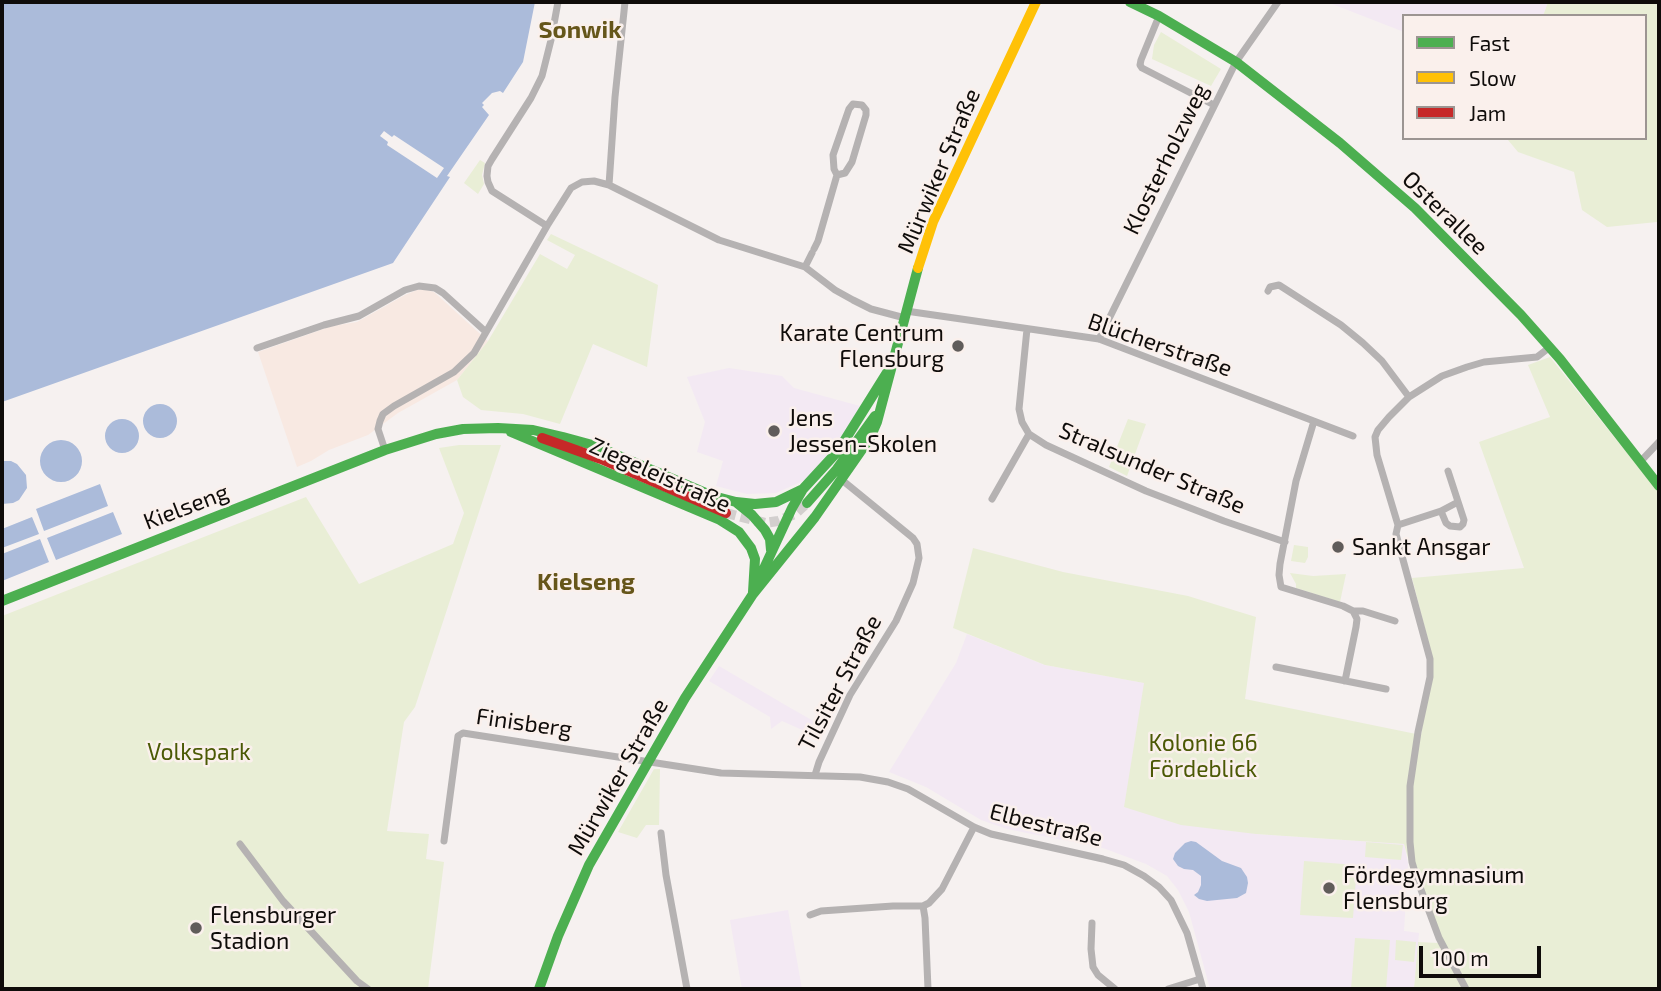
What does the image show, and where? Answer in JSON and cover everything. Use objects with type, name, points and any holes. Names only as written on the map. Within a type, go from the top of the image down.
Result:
[{"type":"street","points":[[547,226],[492,191],[487,176],[488,166],[542,76],[558,2]]},
{"type":"street","points":[[609,185],[625,2]]},
{"type":"street","name":"Mürwiker Straße","points":[[538,989],[589,866],[711,656],[761,582],[815,517],[870,438],[882,407],[922,254],[933,222],[1036,2]]},
{"type":"street","name":"Osterallee","points":[[1130,2],[1159,16],[1236,62],[1340,143],[1415,208],[1550,347],[1659,486]]},
{"type":"street","name":"Klosterholzweg","points":[[1099,339],[1236,62],[1278,2]]},
{"type":"street","points":[[1159,16],[1141,60],[1142,68],[1214,105]]},
{"type":"street","points":[[385,450],[378,429],[383,414],[454,372],[474,353],[572,188],[582,182],[594,181],[609,185],[719,240],[805,267],[818,241],[837,175],[833,155],[849,109],[853,104],[862,104],[866,116],[852,162],[845,173],[837,175]]},
{"type":"street","name":"Blücherstraße","points":[[805,267],[835,290],[871,309],[1099,339],[1353,436]]},
{"type":"street","points":[[1268,291],[1270,287],[1279,285],[1340,325],[1382,361],[1409,397]]},
{"type":"street","points":[[257,348],[359,316],[405,290],[419,286],[435,288],[443,293],[486,332]]},
{"type":"street","name":"Stralsunder Straße","points":[[1027,329],[1018,409],[1028,434],[1146,491],[1284,542]]},
{"type":"street","points":[[1466,989],[1439,938],[1412,862],[1410,786],[1430,677],[1430,659],[1396,534],[1398,525],[1376,446],[1376,437],[1378,430],[1409,397],[1442,376],[1467,367],[1501,360],[1537,357],[1550,347]]},
{"type":"street","name":"Mürwiker Straße","points":[[753,594],[803,489],[838,451],[893,362]]},
{"type":"street","points":[[807,503],[837,469],[882,407]]},
{"type":"street","points":[[1314,421],[1296,481],[1280,564],[1281,587],[1353,611],[1363,611],[1395,621]]},
{"type":"street","name":"Ziegeleistraße","points":[[385,450],[445,433],[480,428],[533,430],[596,446],[713,496],[736,502],[776,502],[803,489]]},
{"type":"street","name":"Ziegeleistraße","points":[[504,429],[568,446],[726,513]]},
{"type":"street","name":"Ziegeleistraße","points":[[504,429],[720,520],[739,533],[751,548],[755,559],[753,594]]},
{"type":"street","points":[[992,499],[1028,434]]},
{"type":"street","points":[[1640,462],[1659,442]]},
{"type":"street","name":"Kielseng","points":[[2,601],[385,450]]},
{"type":"street","points":[[1441,511],[1446,523],[1460,527],[1464,520],[1448,471]]},
{"type":"street","name":"Tilsiter Straße","points":[[648,761],[721,773],[815,775],[818,762],[850,695],[896,621],[913,583],[919,558],[917,544],[913,538],[842,480]]},
{"type":"street","name":"Ziegeleistraße","points":[[736,502],[765,530],[770,539],[771,552]]},
{"type":"street","points":[[1398,525],[1441,511],[1458,502]]},
{"type":"street","points":[[761,582],[772,560],[771,552]]},
{"type":"street","points":[[1345,681],[1357,619],[1353,611]]},
{"type":"street","points":[[1276,667],[1386,689]]},
{"type":"street","name":"Finisberg","points":[[444,841],[458,736],[463,733],[648,761]]},
{"type":"street","name":"Elbestraße","points":[[815,775],[860,777],[888,782],[923,797],[991,834],[1124,864],[1159,887],[1171,900],[1187,933],[1203,989]]},
{"type":"street","points":[[810,915],[821,911],[923,906],[942,889],[975,827]]},
{"type":"street","points":[[661,833],[687,989]]},
{"type":"street","points":[[240,844],[283,901],[357,981],[368,989]]},
{"type":"street","points":[[923,906],[929,989]]},
{"type":"street","points":[[1092,923],[1093,967],[1098,975],[1115,989]]},
{"type":"street","points":[[1168,989],[1200,979]]},
{"type":"shaded area","points":[[1327,2],[1548,2],[1544,14],[1402,14],[1402,31]]},
{"type":"shaded area","points":[[417,290],[434,292],[488,341],[457,380],[398,413],[368,435],[329,450],[297,467],[258,352],[332,326],[357,322]]},
{"type":"shaded area","name":"Jens Jessen-Skolen","points":[[729,368],[782,376],[794,388],[860,406],[840,441],[805,480],[776,493],[747,494],[716,486],[723,461],[697,452],[705,422],[687,377]]},
{"type":"shaded area","points":[[967,634],[1045,665],[1145,683],[1256,834],[1404,844],[1408,864],[1404,931],[1419,933],[1414,989],[1210,989],[1189,912],[1167,876],[1146,864],[1103,848],[1007,829],[981,820],[926,787],[889,772],[956,663]]},
{"type":"shaded area","points":[[719,666],[817,723],[809,733],[782,721],[771,729],[770,717],[709,681]]},
{"type":"shaded area","points":[[788,910],[802,989],[742,989],[730,920]]},
{"type":"green space","points":[[1548,2],[1659,2],[1659,224],[1657,222],[1607,227],[1582,210],[1574,172],[1518,152],[1508,140],[1647,140],[1647,14],[1544,14]]},
{"type":"green space","points":[[1161,32],[1221,69],[1211,86],[1152,59],[1154,45]]},
{"type":"green space","points":[[480,160],[485,163],[482,175],[484,184],[478,194],[464,183]]},
{"type":"green space","points":[[551,234],[658,285],[647,367],[593,344],[560,424],[523,414],[481,410],[463,397],[457,380],[488,341],[540,254],[567,269],[575,255],[547,240]]},
{"type":"green space","name":"Kolonie 66 Fördeblick","points":[[1550,357],[1659,493],[1659,989],[1414,989],[1418,942],[1438,943],[1404,844],[1256,834],[1181,825],[1124,807],[1144,683],[1045,665],[953,628],[973,548],[1063,572],[1188,596],[1256,617],[1245,699],[1421,735],[1433,660],[1412,578],[1524,568],[1479,442],[1550,417],[1528,365]]},
{"type":"green space","points":[[1128,419],[1146,424],[1127,476],[1109,467]]},
{"type":"green space","name":"Volkspark","points":[[501,445],[415,707],[404,722],[387,831],[429,834],[426,859],[444,862],[428,989],[2,989],[2,616],[306,497],[359,584],[453,544],[464,513],[439,448]]},
{"type":"green space","points":[[1294,545],[1308,547],[1305,563],[1291,561]]},
{"type":"green space","points":[[1290,573],[1313,576],[1346,574],[1340,602],[1296,588]]},
{"type":"green space","points":[[654,769],[660,769],[659,825],[646,825],[637,838],[618,832]]},
{"type":"green space","points":[[1366,842],[1403,845],[1401,860],[1365,857]]},
{"type":"green space","points":[[1304,861],[1357,865],[1353,918],[1300,915]]},
{"type":"green space","points":[[1355,938],[1390,940],[1386,989],[1351,989]]},
{"type":"green space","points":[[1396,940],[1416,942],[1414,962],[1395,960]]},
{"type":"water","points":[[2,2],[535,2],[523,62],[503,93],[492,93],[482,103],[489,115],[393,263],[2,402]]},
{"type":"water","points":[[160,404],[172,409],[177,421],[172,433],[160,438],[148,433],[143,421],[148,409]]},
{"type":"water","points":[[122,419],[134,424],[139,436],[134,448],[122,453],[110,448],[105,436],[110,424]]},
{"type":"water","points":[[61,440],[76,446],[82,461],[76,476],[61,482],[46,476],[40,461],[46,446]]},
{"type":"water","points":[[2,461],[17,464],[26,475],[27,488],[19,500],[13,503],[2,504]]},
{"type":"water","points":[[100,484],[108,506],[44,531],[36,509]]},
{"type":"water","points":[[113,512],[122,534],[56,560],[47,538]]},
{"type":"water","points":[[32,517],[39,534],[2,548],[2,529]]},
{"type":"water","points":[[40,539],[49,562],[2,581],[2,554]]},
{"type":"water","points":[[1191,841],[1222,861],[1241,868],[1247,877],[1246,893],[1237,898],[1207,901],[1194,895],[1201,885],[1201,876],[1193,870],[1178,866],[1173,859],[1185,843]]},
{"type":"pier","points":[[384,131],[444,168],[437,178],[387,145],[388,142],[380,136]]},
{"type":"tunnel","points":[[726,513],[765,523],[795,514],[807,503]]},
{"type":"traffic: fast","points":[[1130,2],[1159,16],[1236,62],[1340,143],[1415,208],[1521,315],[1560,359],[1659,486]]},
{"type":"traffic: fast","points":[[539,989],[558,936],[589,865],[685,698],[753,594],[815,517],[870,438],[877,422],[918,268]]},
{"type":"traffic: fast","points":[[760,577],[803,489],[838,451],[888,371]]},
{"type":"traffic: fast","points":[[807,503],[837,469],[875,416]]},
{"type":"traffic: fast","points":[[2,601],[385,450],[436,434],[463,429],[533,430],[563,437],[596,446],[713,496],[736,502],[776,502],[803,489]]},
{"type":"traffic: fast","points":[[511,432],[720,520],[739,532],[751,548],[755,559],[753,592]]},
{"type":"traffic: fast","points":[[736,502],[765,530],[770,539],[771,550]]},
{"type":"traffic: slow","points":[[918,268],[933,222],[1036,2]]},
{"type":"traffic: jam","points":[[542,438],[601,459],[726,513]]},
{"type":"place","name":"Karate Centrum Flensburg","points":[[958,346]]},
{"type":"place","name":"Jens Jessen-Skolen","points":[[774,431]]},
{"type":"place","name":"Sankt Ansgar","points":[[1338,547]]},
{"type":"place","name":"Fördegymnasium Flensburg","points":[[1329,888]]},
{"type":"place","name":"Flensburger Stadion","points":[[196,928]]},
{"type":"district","name":"Sonwik","points":[[580,30]]},
{"type":"district","name":"Kielseng","points":[[586,582]]}]
